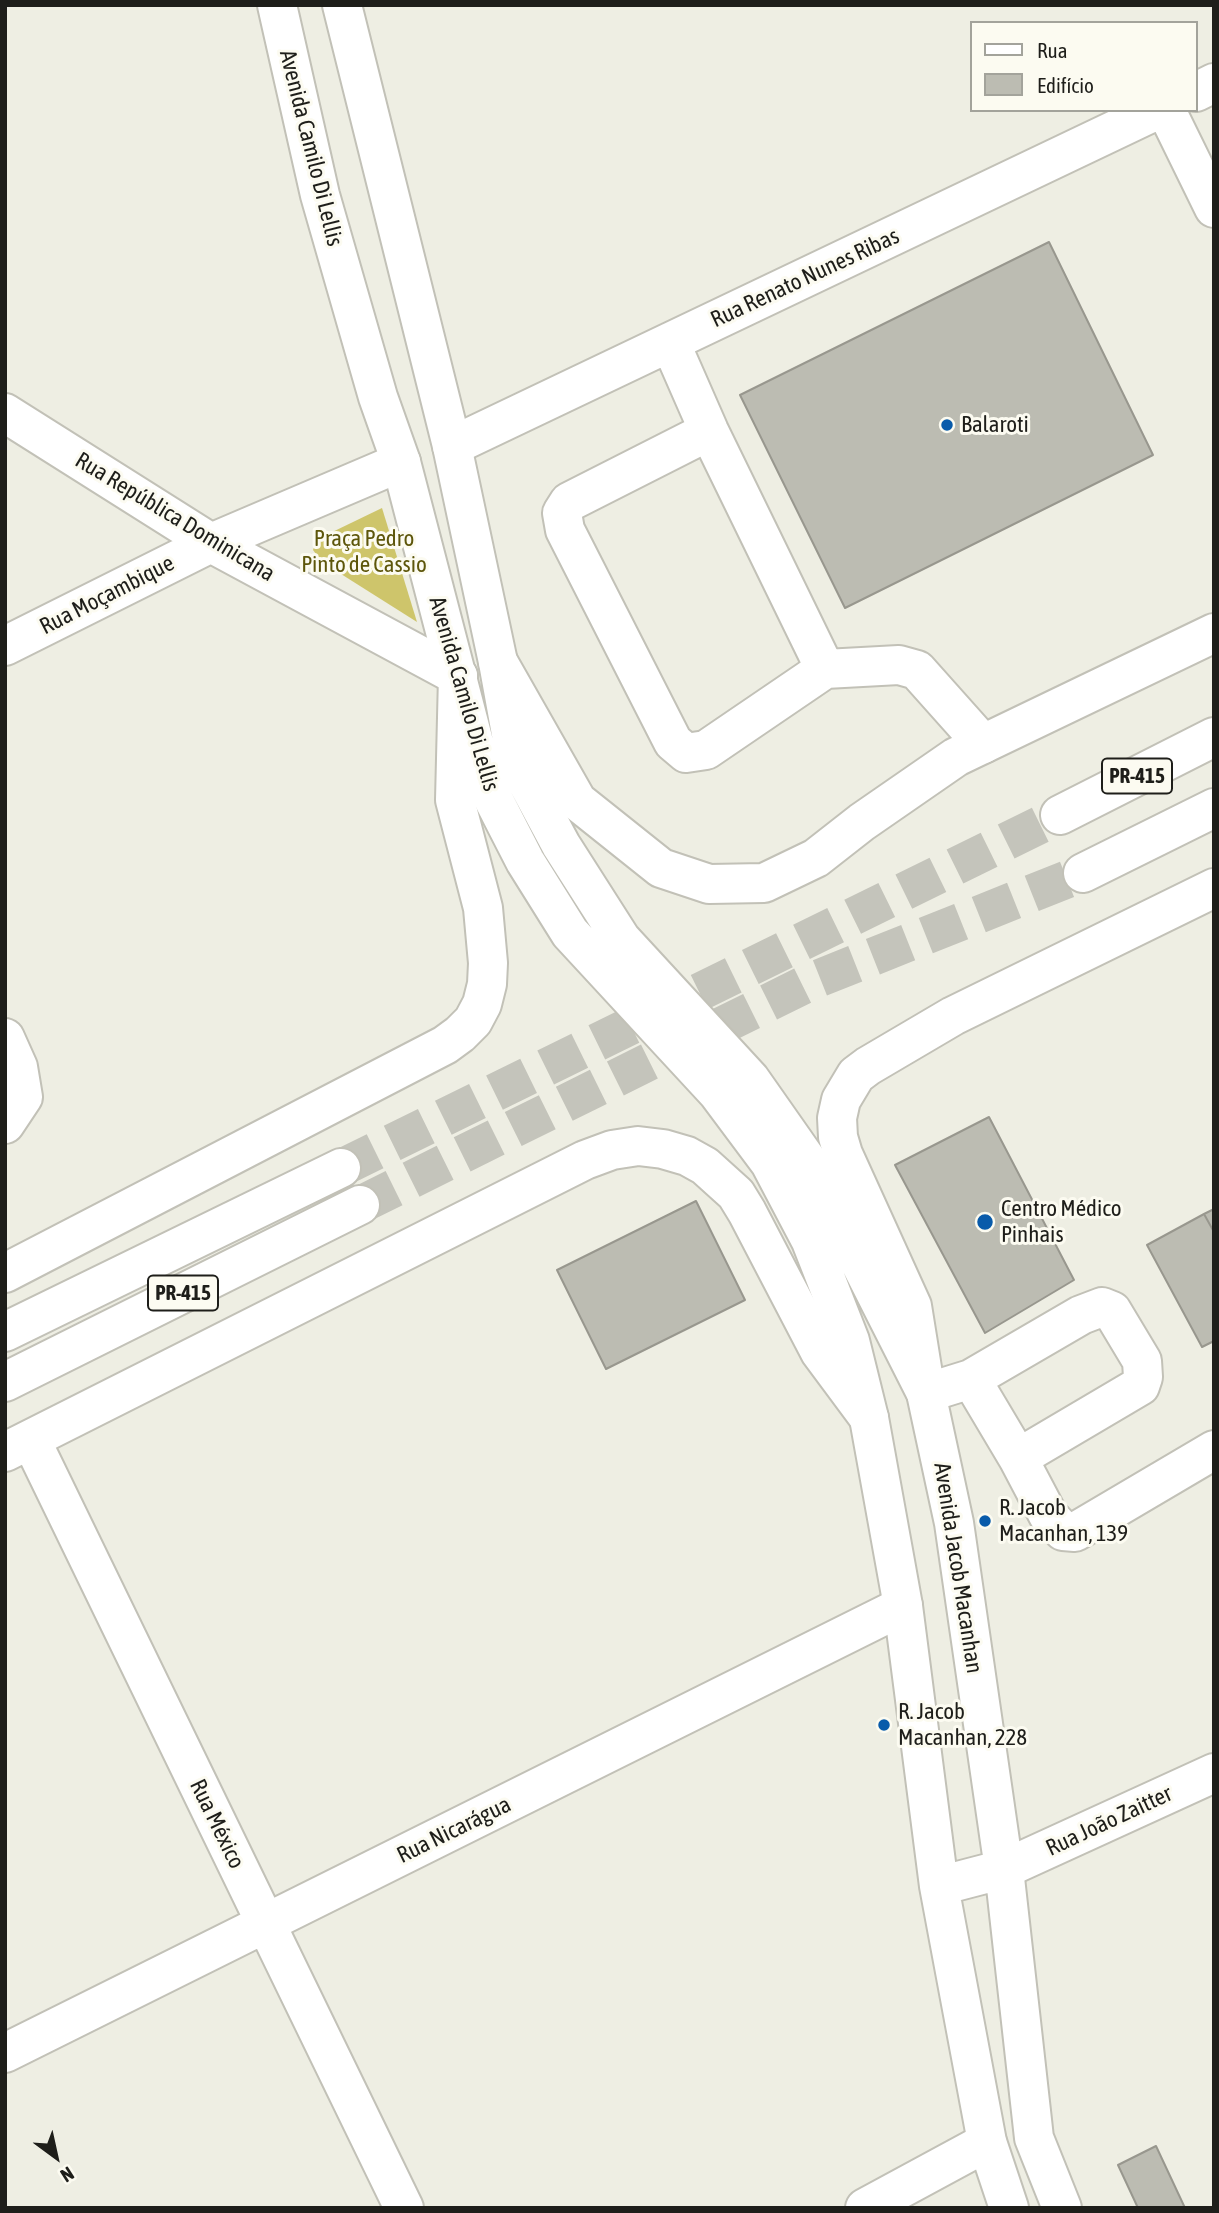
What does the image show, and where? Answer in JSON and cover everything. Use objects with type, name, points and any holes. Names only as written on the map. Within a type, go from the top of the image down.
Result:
[{"type":"main road","name":"Avenida Camilo Di Lellis","points":[[277,5],[320,195],[378,397],[401,462],[484,781],[525,861],[570,933],[689,1037]]},
{"type":"main road","name":"Avenida Camilo Di Lellis","points":[[342,5],[452,446],[516,761],[561,845],[621,939],[689,1037]]},
{"type":"main road","points":[[1198,91],[1214,83]]},
{"type":"main road","name":"Rua Renato Nunes Ribas","points":[[452,446],[1153,112]]},
{"type":"main road","points":[[1167,112],[1214,208]]},
{"type":"main road","points":[[670,342],[709,431],[825,669]]},
{"type":"main road","name":"Rua República Dominicana","points":[[5,413],[211,543],[458,676]]},
{"type":"main road","points":[[709,431],[569,502],[562,513],[565,530],[673,742],[685,753],[706,750],[825,669],[900,665],[917,670],[983,744]]},
{"type":"main road","name":"Rua Moçambique","points":[[5,646],[211,543],[401,462]]},
{"type":"main road","points":[[498,662],[577,802],[661,868],[709,884],[764,883],[816,859],[862,822],[956,757],[1214,632]]},
{"type":"main road","points":[[5,1273],[445,1045],[473,1021],[482,1004],[488,963],[483,908],[455,800],[458,676]]},
{"type":"main road","name":"PR-415","points":[[1060,815],[1214,737]]},
{"type":"main road","name":"PR-415","points":[[1083,873],[1214,808]]},
{"type":"main road","points":[[1018,1458],[1140,1386],[1143,1377],[1142,1361],[1112,1311],[1102,1307],[1081,1315],[971,1379],[926,1393],[912,1306],[843,1154],[837,1118],[841,1100],[856,1075],[868,1066],[953,1016],[1214,888]]},
{"type":"main road","points":[[689,1037],[717,1092],[762,1153],[788,1196],[811,1241],[850,1341],[869,1418],[903,1606],[939,1886],[986,2142],[1009,2208]]},
{"type":"main road","name":"Avenida Jacob Macanhan","points":[[689,1037],[750,1079],[811,1166],[926,1393],[954,1523],[1004,1869],[1034,2138],[1062,2208]]},
{"type":"main road","points":[[5,1038],[18,1067],[23,1097],[5,1124]]},
{"type":"main road","points":[[18,1446],[585,1160],[612,1150],[638,1146],[687,1156],[722,1179],[736,1194],[820,1352],[869,1418]]},
{"type":"main road","name":"PR-415","points":[[5,1332],[341,1168]]},
{"type":"main road","name":"PR-415","points":[[5,1382],[360,1205]]},
{"type":"main road","points":[[971,1379],[1048,1515],[1063,1531],[1075,1532],[1214,1450]]},
{"type":"main road","name":"Rua México","points":[[18,1446],[265,1924],[404,2208]]},
{"type":"main road","name":"Rua Nicarágua","points":[[5,2053],[903,1606]]},
{"type":"main road","name":"Rua João Zaitter","points":[[939,1886],[1004,1869],[1214,1773]]},
{"type":"main road","points":[[865,2208],[986,2142]]},
{"type":"green space","name":"Praça Pedro Pinto de Cassio","points":[[382,508],[417,622],[322,562],[313,550],[322,537]]},
{"type":"building","name":"Balaroti","points":[[1049,242],[1153,455],[845,608],[740,395]]},
{"type":"building","name":"Centro Médico Pinhais","points":[[989,1117],[1074,1280],[985,1333],[895,1165]]},
{"type":"building","points":[[696,1201],[745,1300],[606,1369],[557,1270]]},
{"type":"building","points":[[1214,1209],[1214,1232],[1204,1214]]},
{"type":"building","points":[[1204,1214],[1214,1232],[1214,1341],[1202,1347],[1147,1245]]},
{"type":"building","points":[[1156,2146],[1185,2208],[1138,2208],[1118,2165]]},
{"type":"tunnel","points":[[341,1168],[1060,815]]},
{"type":"tunnel","points":[[360,1205],[812,981],[1083,873]]},
{"type":"place","name":"Balaroti","points":[[947,425]]},
{"type":"place","name":"Centro Médico Pinhais","points":[[985,1222]]},
{"type":"place","name":"R. Jacob Macanhan, 139","points":[[985,1521]]},
{"type":"place","name":"R. Jacob Macanhan, 228","points":[[884,1725]]}]
